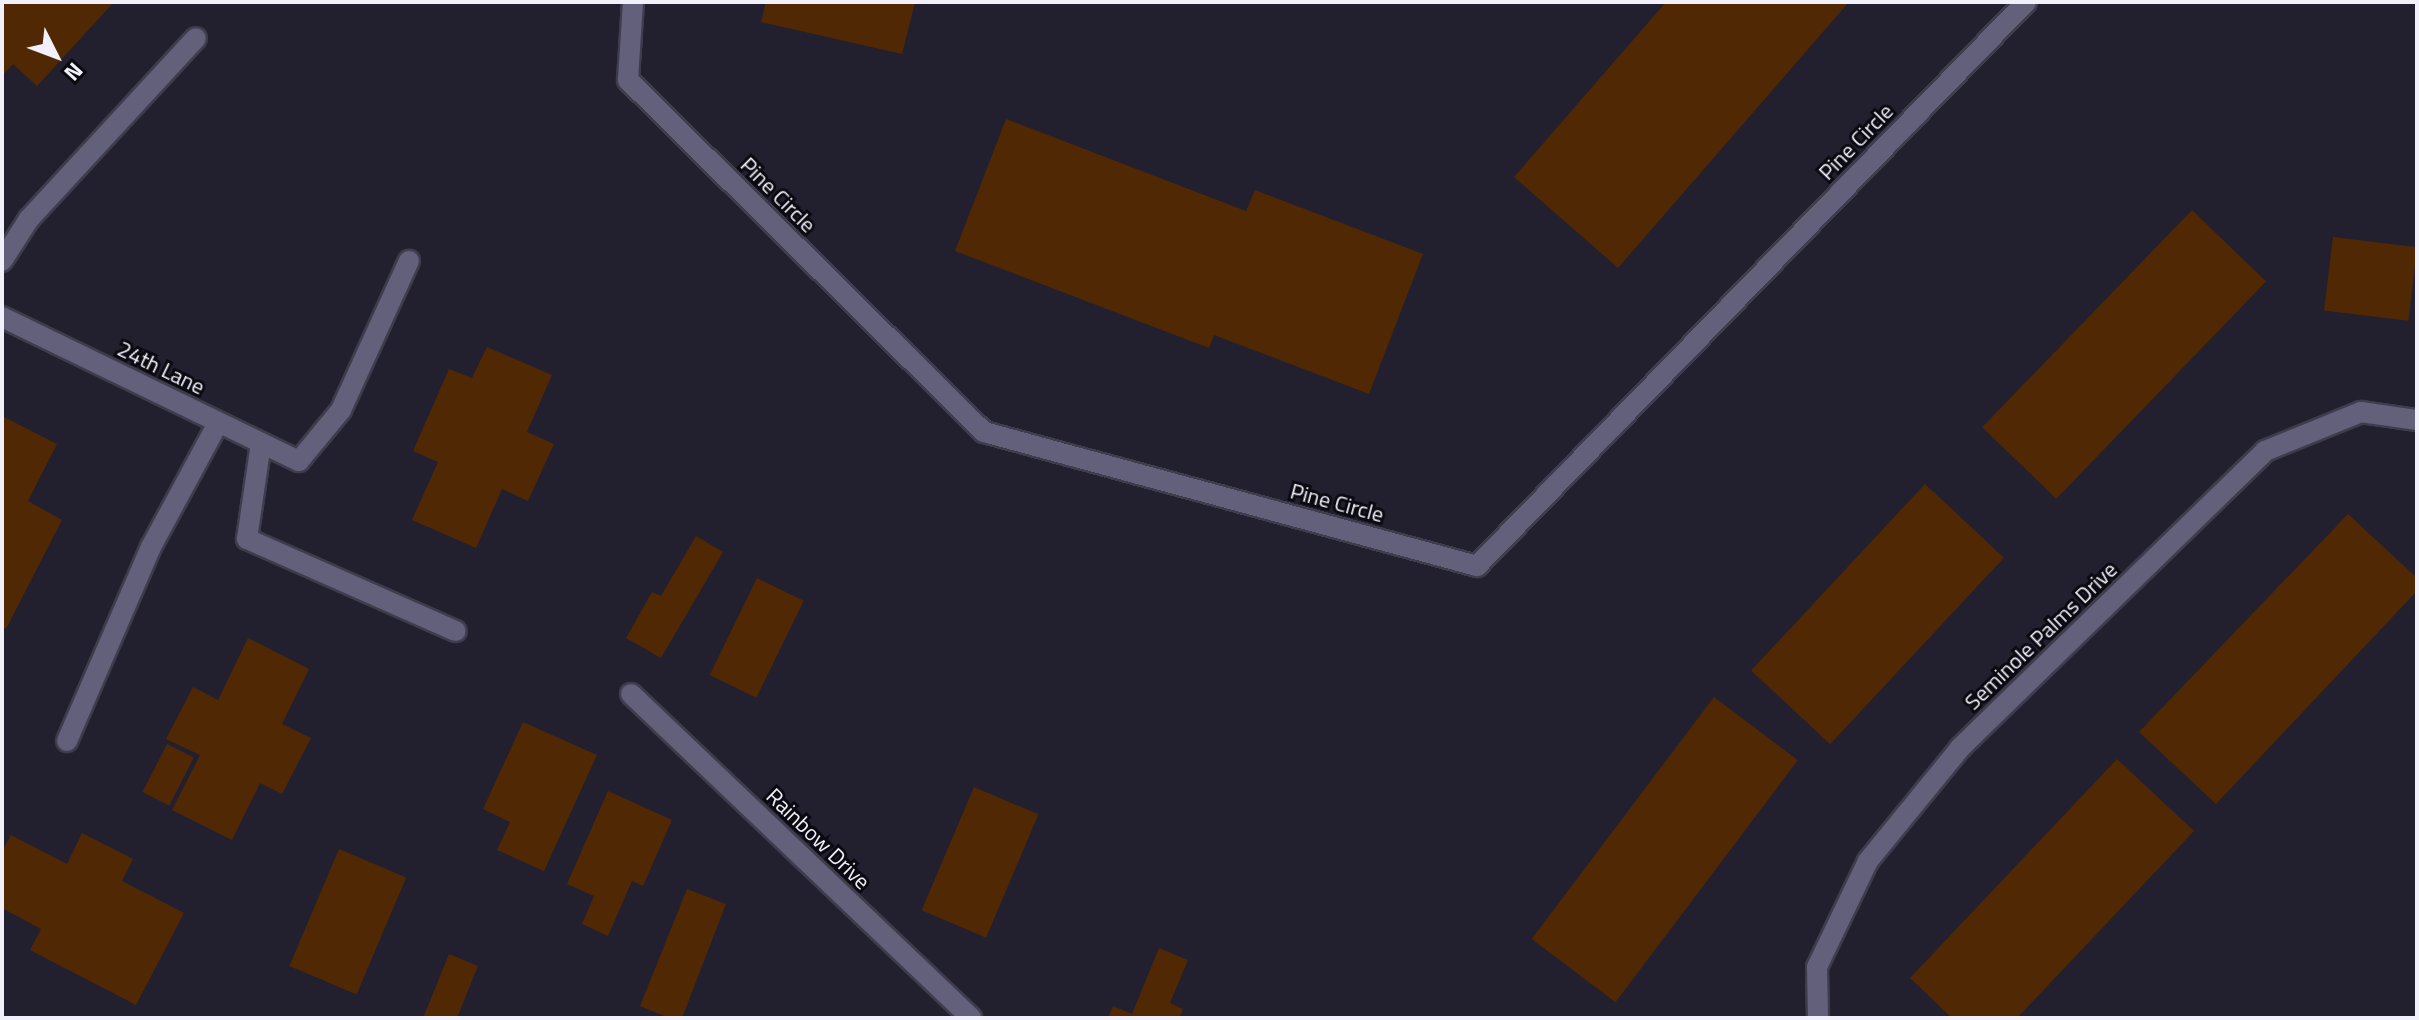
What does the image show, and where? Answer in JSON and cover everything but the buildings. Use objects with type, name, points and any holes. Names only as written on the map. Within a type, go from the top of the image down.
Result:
[{"type":"street","name":"Pine Circle","points":[[633,2],[628,80],[984,432],[1477,566],[2026,2]]},
{"type":"street","points":[[2,261],[29,219],[196,38]]},
{"type":"street","name":"24th Lane","points":[[2,317],[299,461],[341,410],[409,261]]},
{"type":"street","name":"Seminole Palms Drive","points":[[1818,1018],[1817,967],[1868,861],[1960,748],[2265,451],[2361,412],[2417,420]]},
{"type":"street","points":[[67,741],[151,547],[218,423]]},
{"type":"street","points":[[261,443],[247,539],[456,631]]},
{"type":"street","name":"Rainbow Drive","points":[[631,694],[971,1018]]}]
